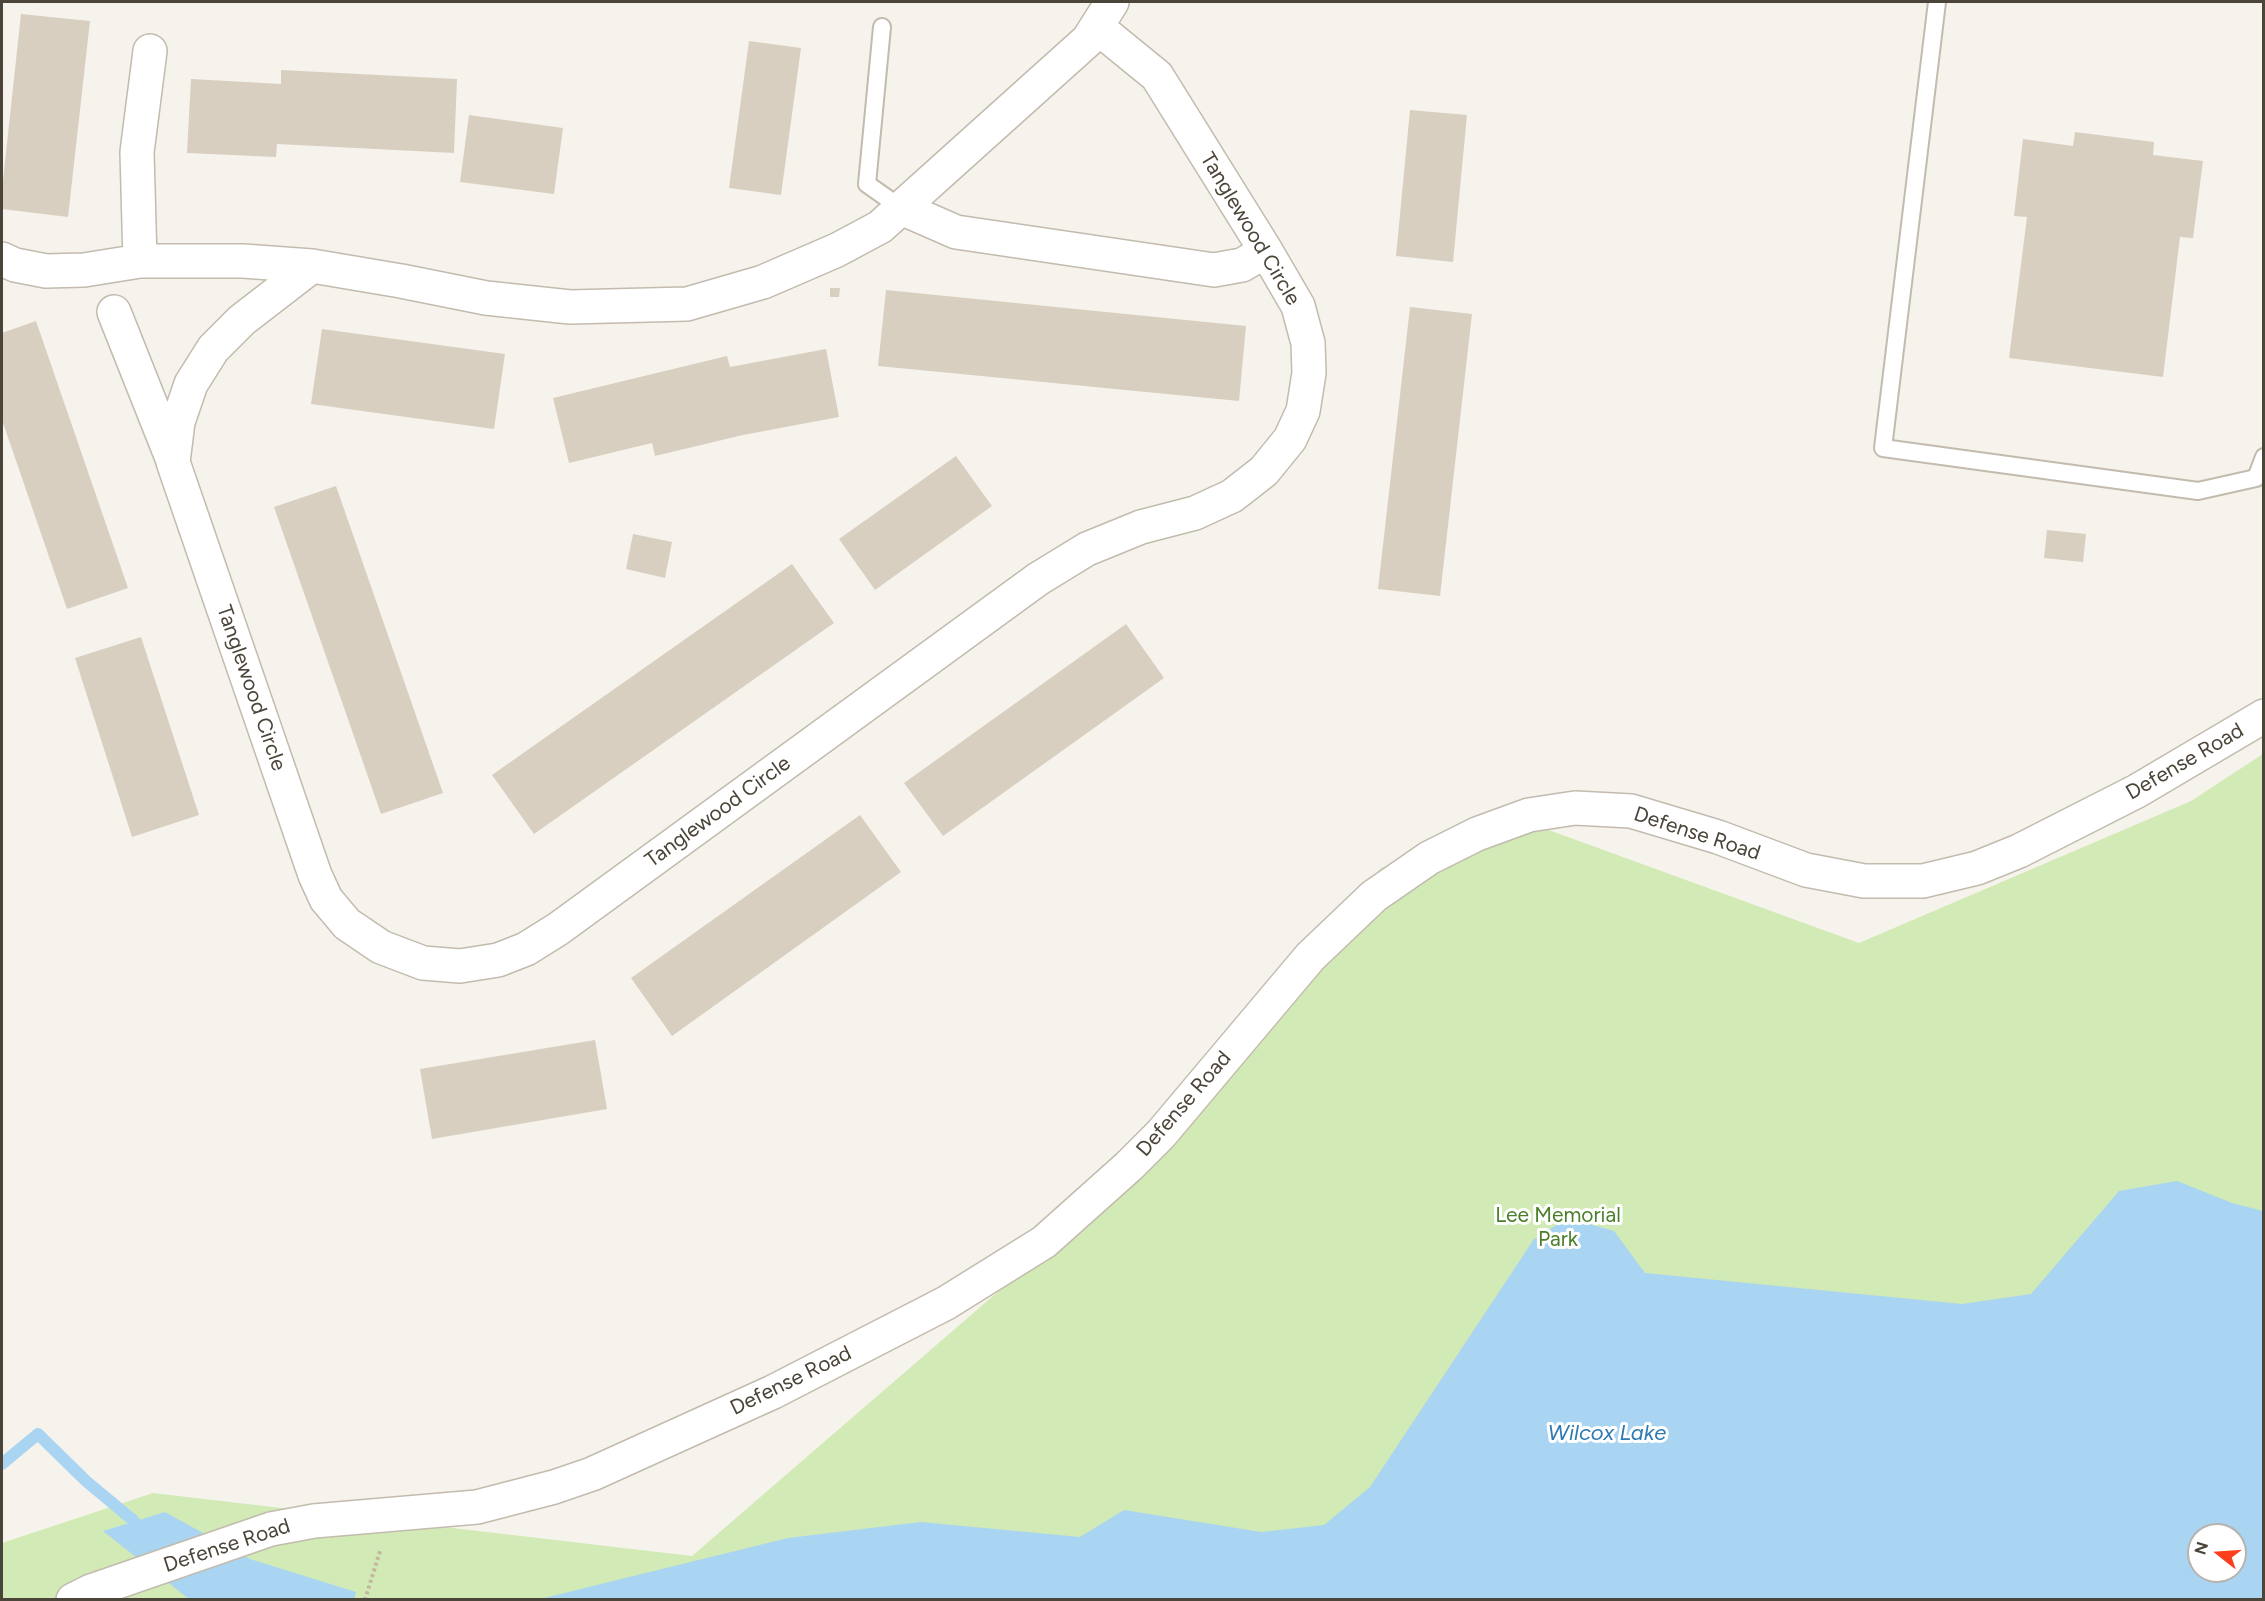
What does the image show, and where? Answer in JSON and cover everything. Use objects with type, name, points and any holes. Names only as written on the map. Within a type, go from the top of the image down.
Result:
[{"type":"street","points":[[2,259],[15,265],[46,271],[84,270],[140,261],[243,261],[312,266],[486,298],[558,306],[687,304],[763,282],[837,250],[880,227],[1088,40],[1105,14]]},
{"type":"street","name":"Tanglewood Circle","points":[[312,266],[242,320],[213,349],[191,384],[181,412],[173,462],[315,875],[326,899],[347,924],[381,947],[423,963],[460,966],[498,960],[526,949],[558,929],[1038,579],[1087,549],[1141,527],[1195,513],[1232,496],[1264,471],[1290,439],[1303,411],[1309,374],[1308,343],[1298,306],[1157,76],[1105,14]]},
{"type":"street","points":[[140,261],[137,152],[150,51]]},
{"type":"street","points":[[901,208],[956,232],[1214,270],[1242,265],[1266,251]]},
{"type":"street","points":[[114,312],[173,462]]},
{"type":"street","name":"Defense Road","points":[[82,1595],[271,1529],[314,1521],[477,1507],[554,1487],[592,1474],[773,1392],[946,1304],[1044,1242],[1129,1166],[1161,1134],[1310,957],[1374,896],[1429,858],[1477,834],[1529,815],[1575,808],[1631,811],[1718,837],[1806,870],[1864,881],[1923,881],[1977,868],[2019,851],[2137,791],[2264,716]]},
{"type":"lane","points":[[1937,2],[1882,448],[2198,491],[2256,478],[2264,457]]},
{"type":"lane","points":[[882,27],[867,184],[901,208]]},
{"type":"path","points":[[365,1599],[391,1516]]},
{"type":"green space","name":"Lee Memorial Park","points":[[2263,754],[2263,1599],[2,1600],[2,1543],[153,1493],[692,1556],[1000,1290],[1381,868],[1513,817],[1859,943],[2191,801]]},
{"type":"water","name":"Wilcox Lake","points":[[2177,1181],[2232,1203],[2263,1211],[2263,1599],[540,1599],[788,1538],[921,1522],[1080,1537],[1124,1510],[1261,1532],[1324,1525],[1370,1487],[1534,1239],[1568,1218],[1614,1231],[1645,1273],[1962,1304],[2031,1294],[2119,1191]]},
{"type":"water","points":[[165,1512],[250,1559],[356,1592],[354,1600],[189,1599],[103,1531]]},
{"type":"building","points":[[21,14],[90,21],[68,217],[2,209],[2,189]]},
{"type":"building","points":[[749,41],[801,48],[781,195],[729,188]]},
{"type":"building","points":[[281,70],[457,79],[454,153],[277,144],[276,157],[187,153],[191,79],[281,84]]},
{"type":"building","points":[[1410,110],[1467,115],[1453,262],[1396,256]]},
{"type":"building","points":[[469,115],[563,128],[554,194],[460,182]]},
{"type":"building","points":[[2075,132],[2154,142],[2153,155],[2203,161],[2193,238],[2180,237],[2163,377],[2009,358],[2027,217],[2014,216],[2023,139],[2073,146]]},
{"type":"building","points":[[830,288],[840,288],[839,297],[830,297]]},
{"type":"building","points":[[886,290],[1246,326],[1239,401],[878,366]]},
{"type":"building","points":[[1410,307],[1472,314],[1440,596],[1378,589]]},
{"type":"building","points":[[36,321],[128,588],[67,609],[2,420],[2,333]]},
{"type":"building","points":[[322,329],[505,354],[494,429],[311,404]]},
{"type":"building","points":[[826,349],[839,417],[743,435],[655,456],[652,443],[569,463],[553,398],[727,356],[730,367]]},
{"type":"building","points":[[956,456],[992,506],[875,590],[839,539]]},
{"type":"building","points":[[336,486],[443,793],[381,814],[274,507]]},
{"type":"building","points":[[2047,530],[2086,534],[2083,562],[2044,558]]},
{"type":"building","points":[[633,534],[672,542],[665,578],[626,569]]},
{"type":"building","points":[[792,564],[834,623],[534,834],[492,775]]},
{"type":"building","points":[[1126,624],[1164,678],[943,836],[904,783]]},
{"type":"building","points":[[141,637],[199,815],[132,837],[75,658]]},
{"type":"building","points":[[860,815],[901,872],[672,1036],[631,978]]},
{"type":"building","points":[[595,1040],[607,1109],[432,1139],[420,1069]]},
{"type":"waterway","points":[[2,1464],[38,1434],[86,1481],[134,1521]]}]
